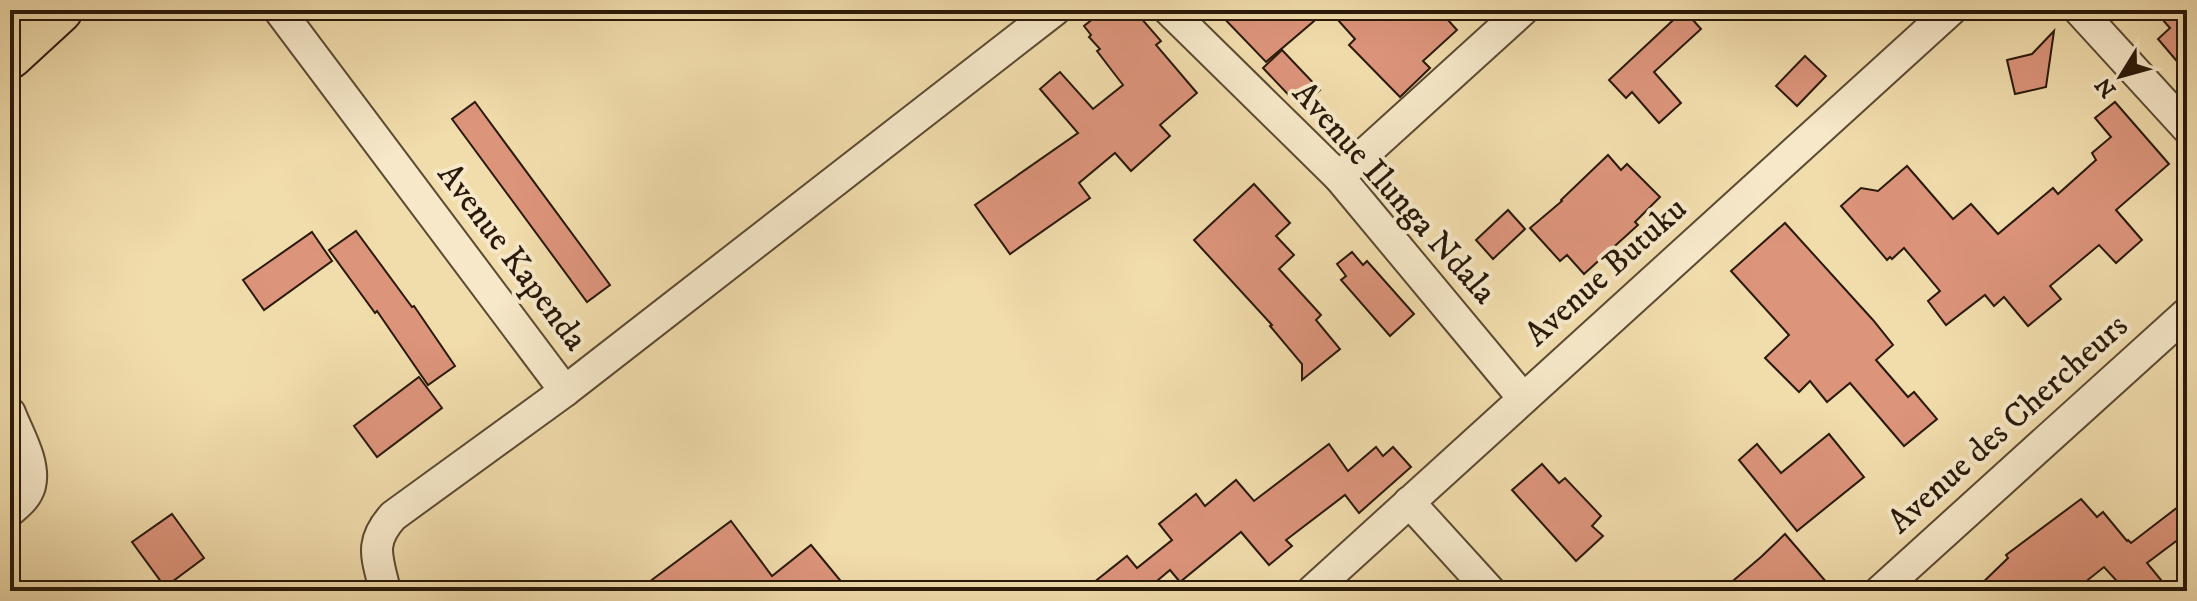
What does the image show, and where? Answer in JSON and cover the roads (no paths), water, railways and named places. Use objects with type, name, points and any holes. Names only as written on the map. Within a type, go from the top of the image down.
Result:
[{"type":"highway","points":[[10,56],[60,10]]},
{"type":"street","name":"Avenue Kapenda","points":[[279,10],[565,391],[393,516],[381,529],[376,546],[385,591]]},
{"type":"street","points":[[565,391],[1055,10]]},
{"type":"street","name":"Avenue Ilunga Ndala","points":[[1169,10],[1339,177],[1523,398]]},
{"type":"street","points":[[1339,177],[1523,10]]},
{"type":"street","name":"Avenue Butuku","points":[[1312,591],[1951,10]]},
{"type":"street","points":[[2079,10],[2187,128]]},
{"type":"street","name":"Avenue des Chercheurs","points":[[1880,591],[2187,313]]},
{"type":"street","points":[[10,413],[31,468],[30,486],[23,499],[10,511]]},
{"type":"street","points":[[1409,502],[1490,591]]}]
